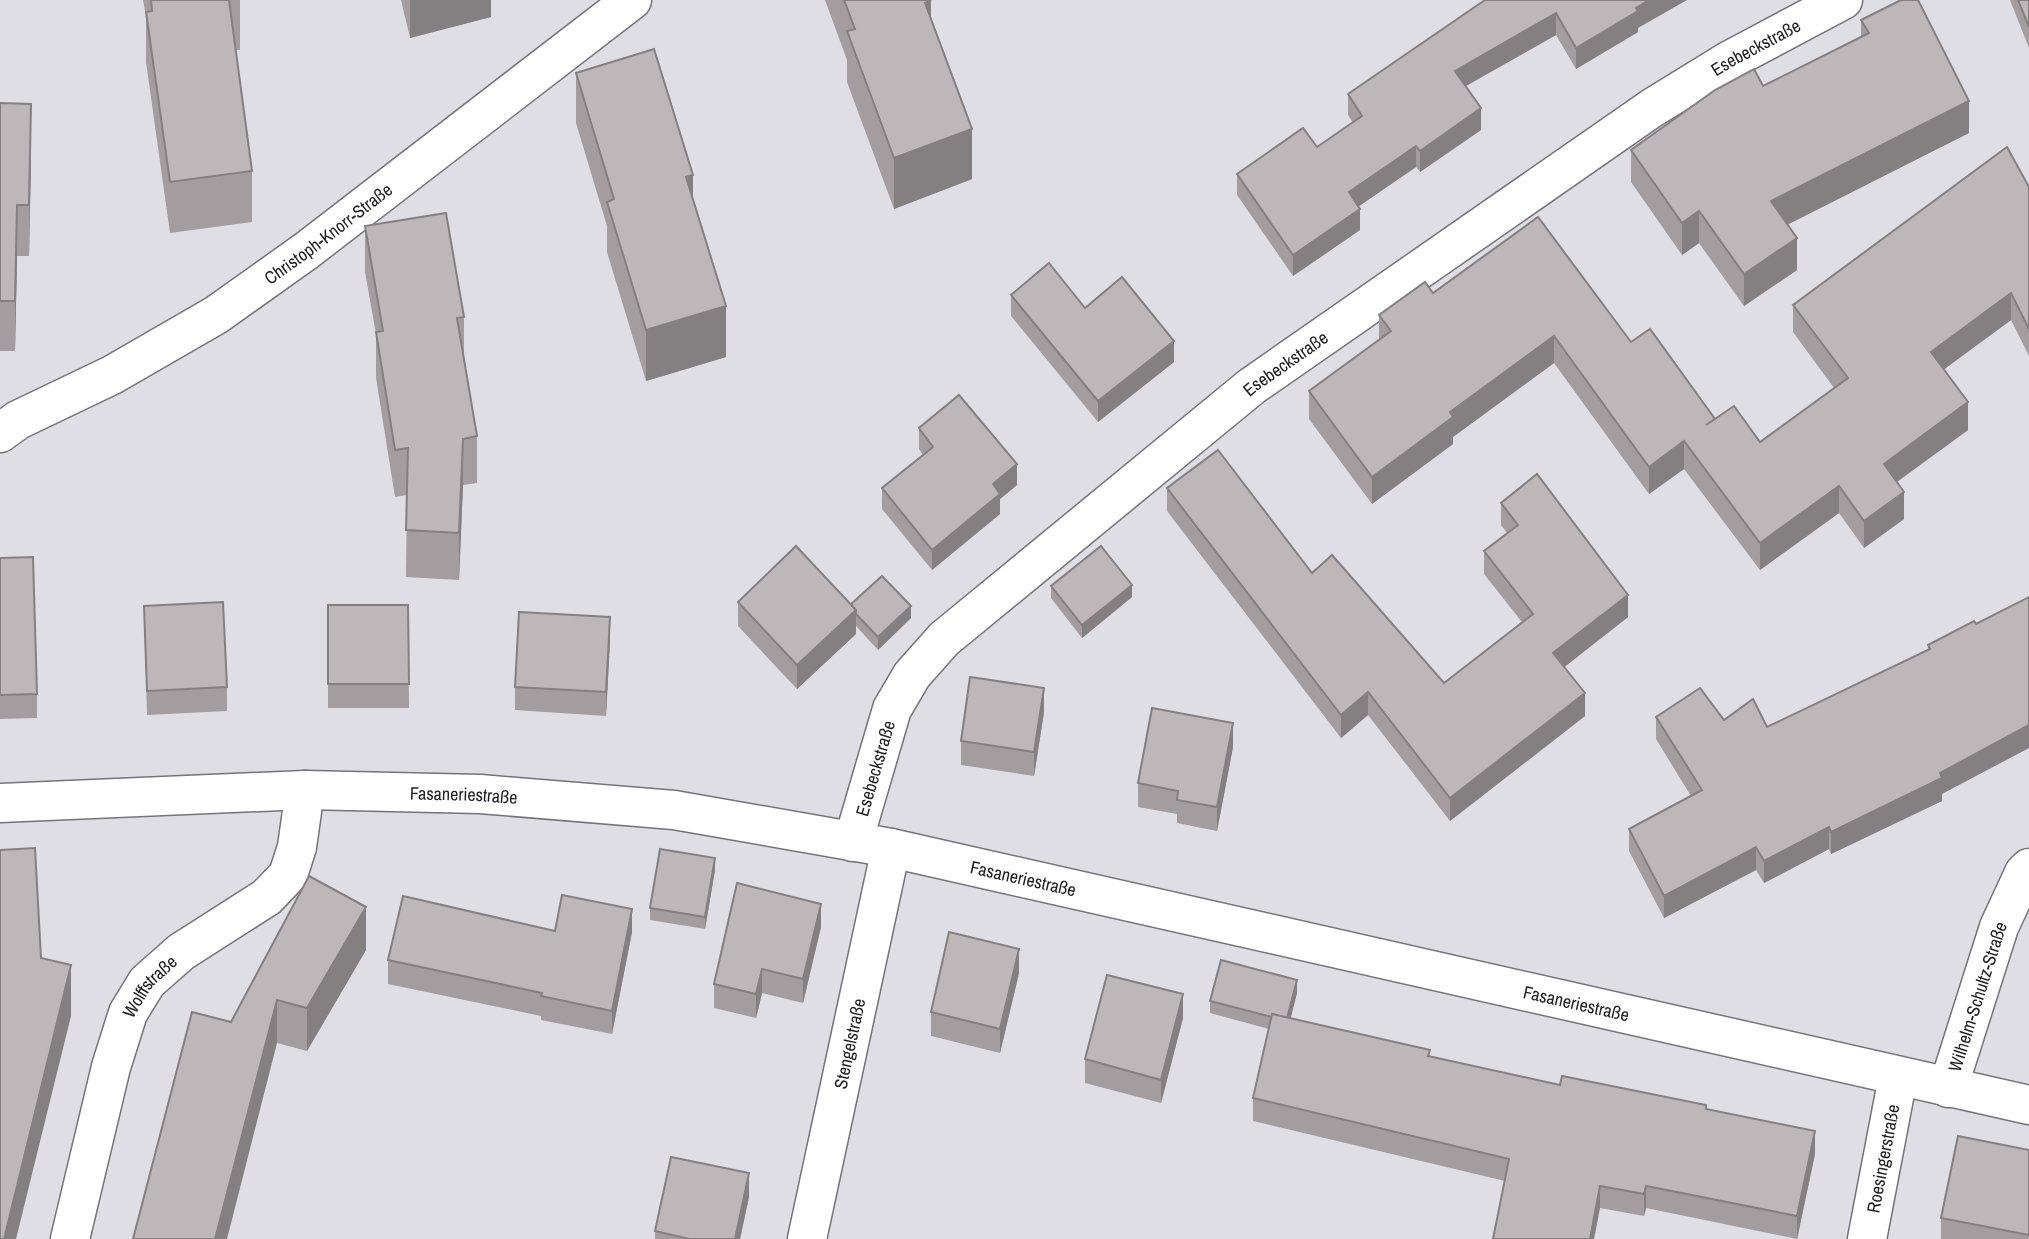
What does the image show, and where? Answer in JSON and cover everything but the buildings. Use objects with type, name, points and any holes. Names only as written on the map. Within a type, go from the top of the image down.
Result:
[{"type":"street","name":"Christoph-Knorr-Straße","points":[[0,433],[19,420],[112,375],[216,315],[328,235],[632,0]]},
{"type":"street","name":"Esebeckstraße","points":[[853,842],[892,709],[912,675],[944,639],[1252,386],[1652,108],[1730,60],[1843,0]]},
{"type":"street","name":"Fasaneriestraße","points":[[0,803],[305,790],[480,794],[674,810],[891,848],[2029,1105]]},
{"type":"street","name":"Wolffstraße","points":[[70,1239],[111,1067],[128,1013],[147,982],[172,960],[267,897],[288,875],[297,846],[305,790]]},
{"type":"street","name":"Stengelstraße","points":[[807,1239],[891,848]]},
{"type":"street","name":"Wilhelm-Schultz-Straße","points":[[1948,1088],[1999,927],[2024,873],[2029,868]]},
{"type":"street","name":"Roesingerstraße","points":[[1867,1239],[1898,1077]]}]
